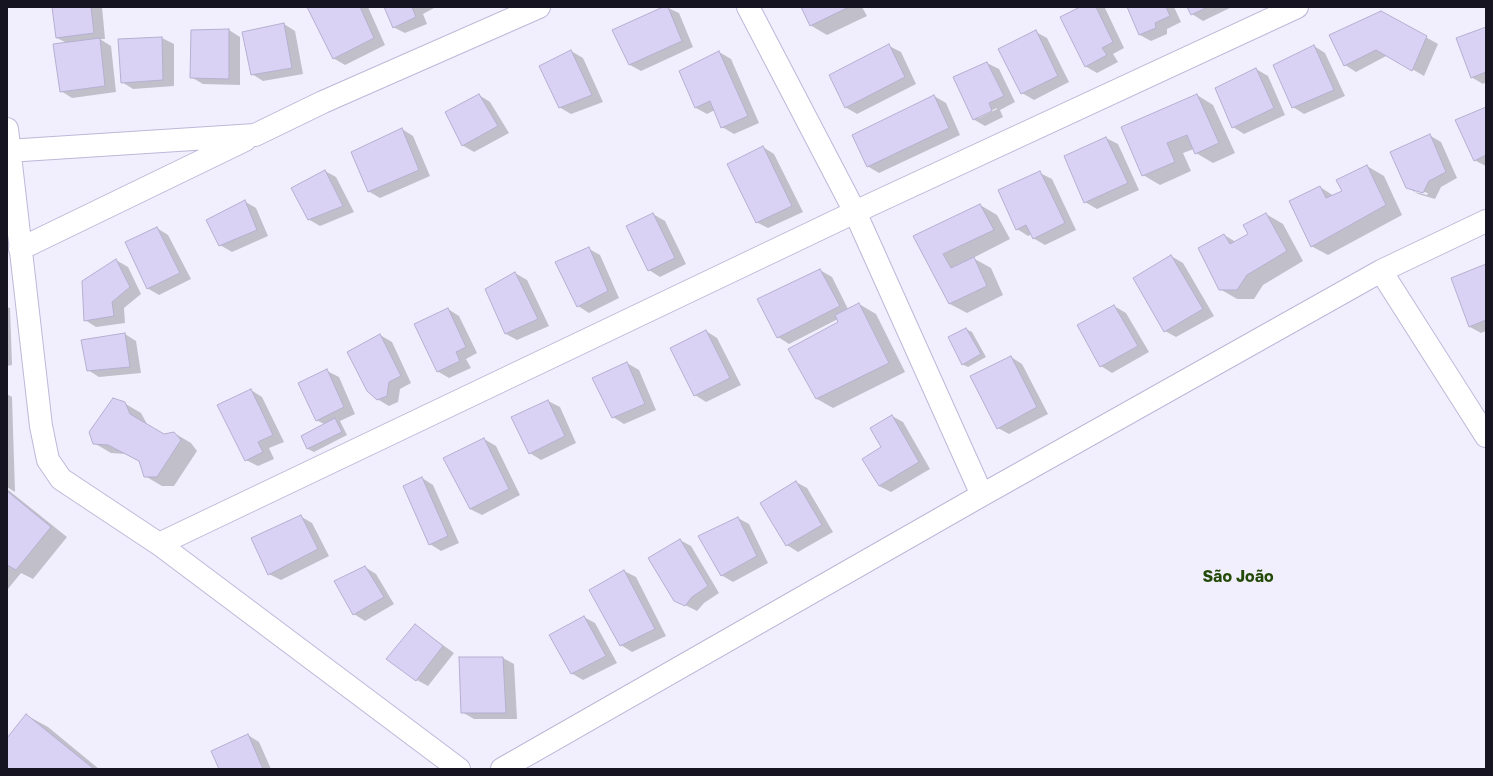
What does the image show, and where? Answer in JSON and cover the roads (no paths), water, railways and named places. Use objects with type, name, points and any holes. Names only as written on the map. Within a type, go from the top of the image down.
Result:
[{"type":"street","points":[[20,249],[323,102],[539,7]]},
{"type":"street","points":[[748,7],[855,212],[982,495]]},
{"type":"street","points":[[159,544],[855,212],[1297,7]]},
{"type":"street","points":[[7,129],[8,150],[41,426],[48,460],[61,479],[159,544],[459,769]]},
{"type":"street","points":[[8,150],[255,135]]},
{"type":"street","points":[[502,769],[982,495],[1381,271],[1486,221]]},
{"type":"street","points":[[1381,271],[1486,436]]},
{"type":"district","name":"São João","points":[[1238,577]]}]
